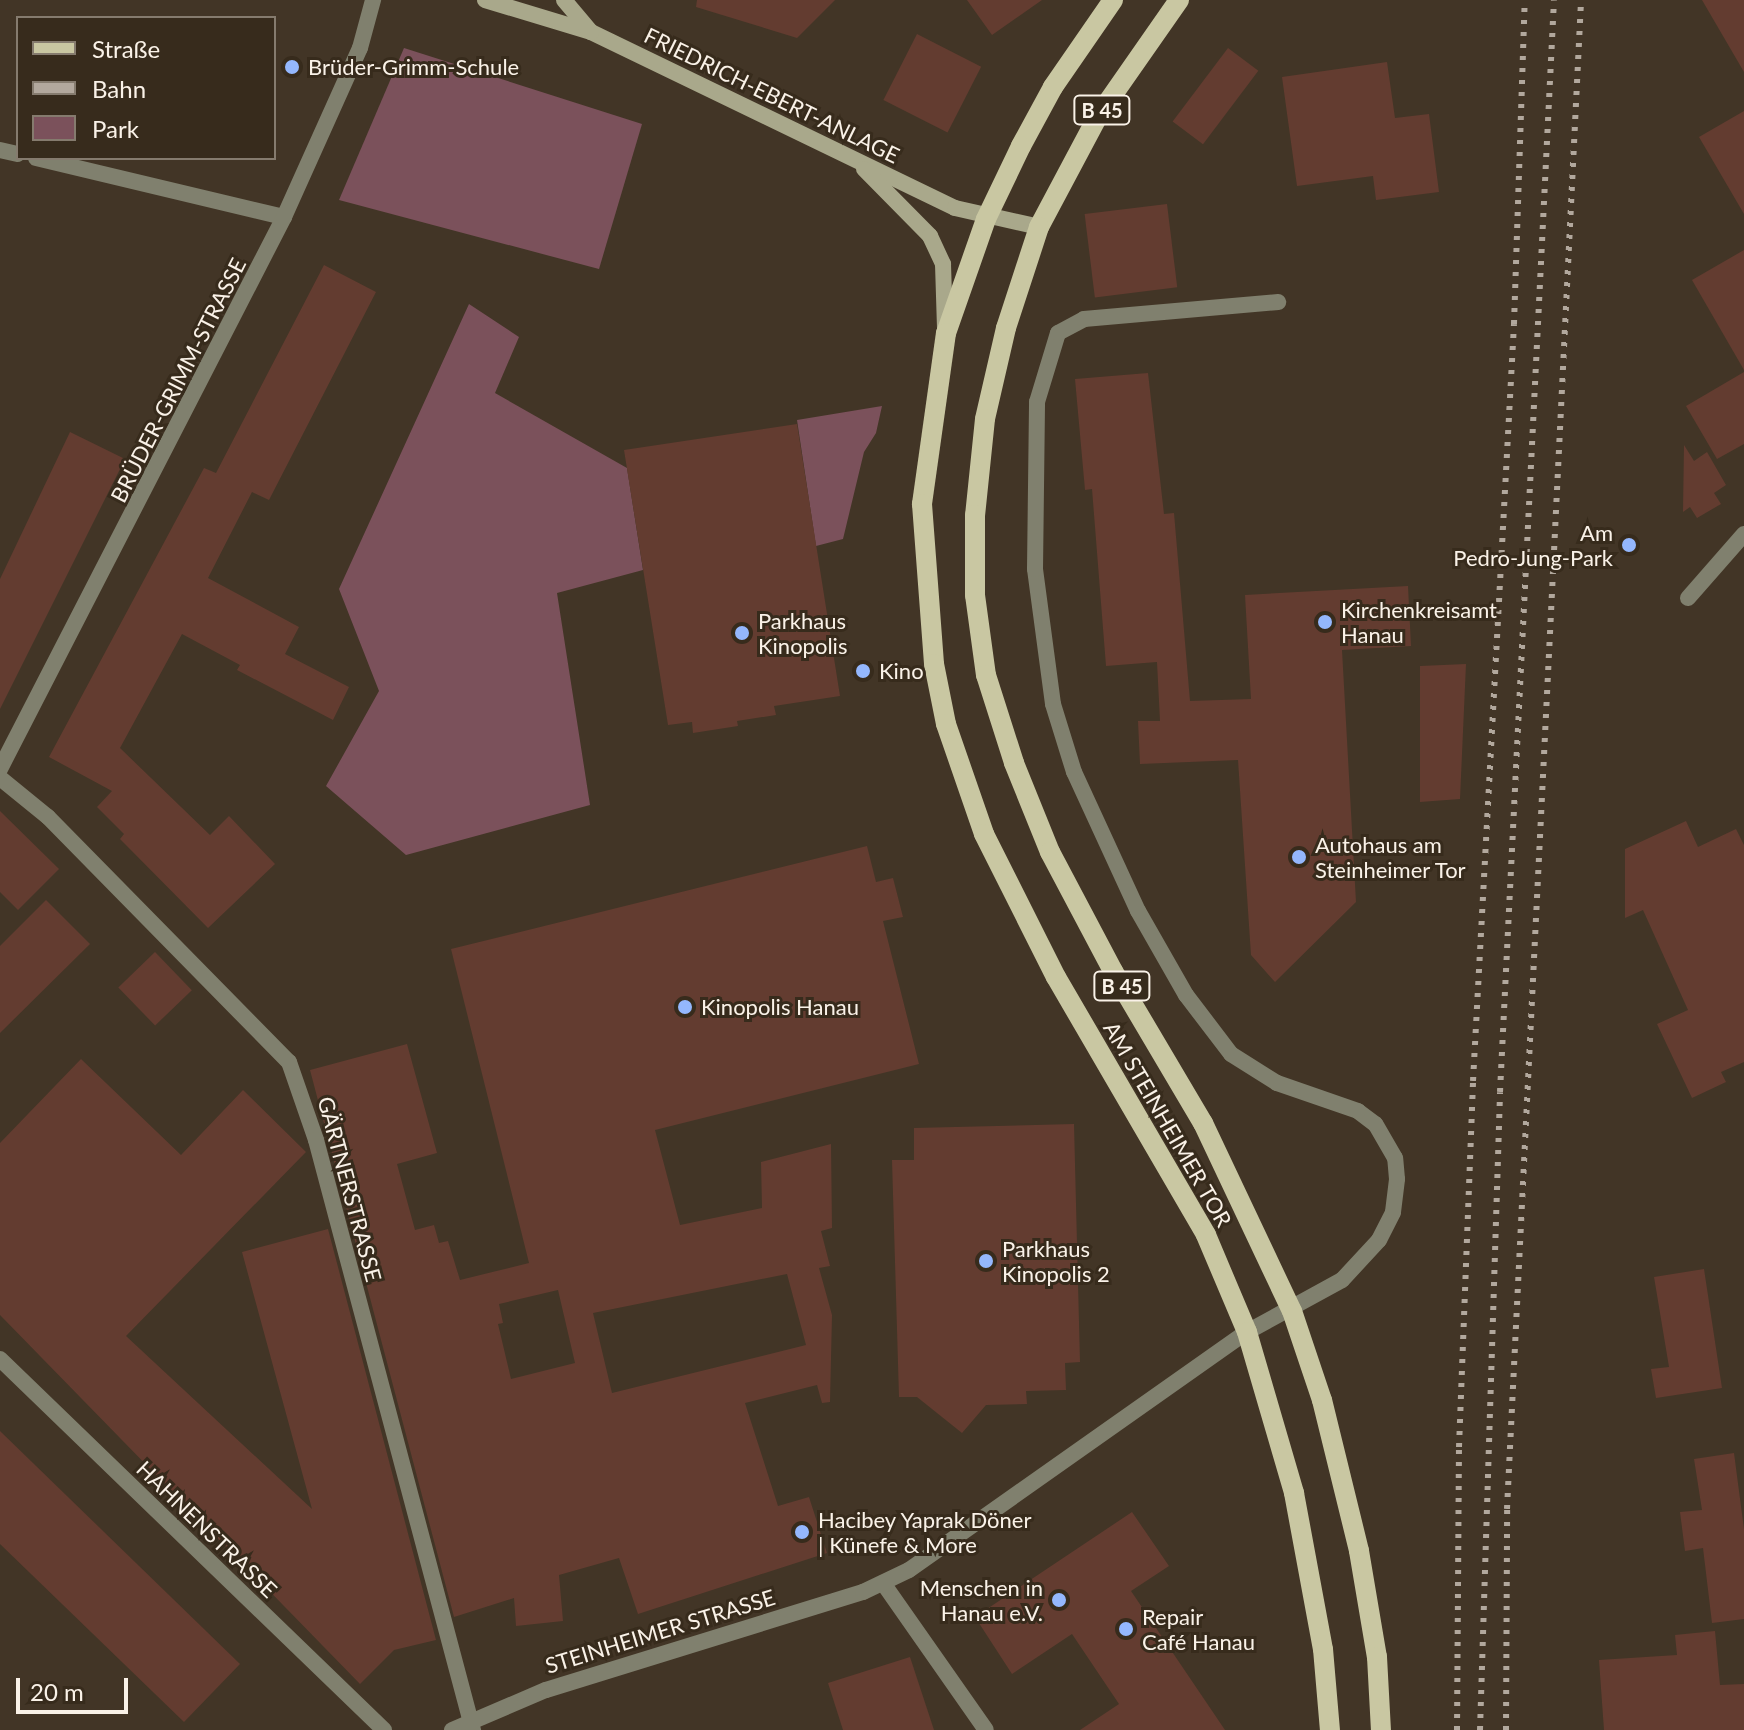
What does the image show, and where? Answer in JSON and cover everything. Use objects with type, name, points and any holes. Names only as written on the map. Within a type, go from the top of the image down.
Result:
[{"type":"main road","name":"FRIEDRICH-EBERT-ANLAGE","points":[[485,0],[591,32],[986,219],[1039,227]]},
{"type":"main road","points":[[564,0],[591,32]]},
{"type":"main road","name":"AM STEINHEIMER TOR","points":[[1113,0],[1053,87],[986,219],[946,333],[922,504],[934,664],[946,724],[984,834],[1056,977],[1206,1235],[1247,1332],[1294,1493],[1323,1649],[1330,1730]]},
{"type":"main road","name":"AM STEINHEIMER TOR","points":[[1179,0],[1098,116],[1039,227],[1006,328],[985,419],[975,515],[975,595],[986,675],[1014,763],[1050,852],[1209,1135],[1292,1311],[1322,1400],[1359,1551],[1377,1657],[1381,1730]]},
{"type":"main road","points":[[855,159],[930,236],[943,264],[946,333]]},
{"type":"street","name":"BRÜDER-GRIMM-STRASSE","points":[[0,769],[284,217],[360,48],[373,0]]},
{"type":"street","points":[[44,160],[284,217]]},
{"type":"street","points":[[1247,1332],[1292,1311],[1342,1280],[1379,1240],[1393,1212],[1395,1158],[1375,1124],[1358,1111],[1277,1083],[1231,1054],[1186,995],[1138,911],[1074,772],[1053,704],[1035,569],[1037,402],[1058,333],[1084,319],[1278,302]]},
{"type":"street","points":[[1688,598],[1744,534]]},
{"type":"street","name":"GÄRTNERSTRASSE","points":[[0,778],[48,817],[289,1062],[303,1100],[472,1725]]},
{"type":"street","name":"STEINHEIMER STRASSE","points":[[452,1730],[472,1725],[608,1668],[883,1583],[942,1549],[1247,1332]]},
{"type":"street","name":"HAHNENSTRASSE","points":[[0,1359],[384,1730]]},
{"type":"street","points":[[883,1583],[986,1730]]},
{"type":"green space","points":[[404,48],[642,124],[599,269],[339,200]]},
{"type":"green space","points":[[469,304],[519,337],[495,393],[627,468],[643,570],[557,593],[590,805],[406,855],[326,786],[379,691],[339,589]]},
{"type":"green space","points":[[882,406],[876,433],[864,452],[843,539],[816,546],[797,420]]},
{"type":"building","points":[[697,0],[835,0],[797,38],[696,7]]},
{"type":"building","points":[[967,0],[1042,0],[992,35]]},
{"type":"building","points":[[1702,0],[1744,0],[1744,72]]},
{"type":"building","points":[[917,34],[981,67],[948,133],[883,100]]},
{"type":"building","points":[[1228,48],[1258,71],[1203,144],[1173,121]]},
{"type":"building","points":[[1387,62],[1395,118],[1429,114],[1439,192],[1376,200],[1373,176],[1297,186],[1282,77]]},
{"type":"building","points":[[1744,111],[1744,214],[1699,137]]},
{"type":"building","points":[[1167,204],[1177,287],[1095,297],[1085,214]]},
{"type":"building","points":[[1744,250],[1744,370],[1692,280]]},
{"type":"building","points":[[324,265],[376,292],[269,500],[252,492],[208,578],[299,627],[285,654],[349,687],[333,720],[237,670],[240,665],[182,634],[120,748],[210,835],[229,816],[275,864],[208,928],[120,839],[124,834],[97,807],[112,791],[49,757],[204,468],[216,473]]},
{"type":"building","points":[[1744,372],[1744,444],[1717,459],[1686,406]]},
{"type":"building","points":[[1148,373],[1164,514],[1174,513],[1190,701],[1251,699],[1245,595],[1408,586],[1411,646],[1342,650],[1356,902],[1275,982],[1251,955],[1238,760],[1140,764],[1138,721],[1160,721],[1157,662],[1106,666],[1092,489],[1085,490],[1075,379]]},
{"type":"building","name":"Parkhaus Kinopolis","points":[[797,424],[840,696],[774,706],[776,715],[737,721],[738,726],[693,733],[692,722],[668,725],[624,450]]},
{"type":"building","points":[[70,432],[125,459],[0,709],[0,579]]},
{"type":"building","points":[[1684,445],[1694,461],[1707,452],[1726,485],[1714,493],[1721,504],[1697,518],[1690,507],[1683,512]]},
{"type":"building","points":[[1466,664],[1460,799],[1420,802],[1420,666]]},
{"type":"building","points":[[0,811],[59,869],[18,910],[0,892]]},
{"type":"building","points":[[1686,821],[1698,847],[1736,829],[1744,845],[1744,1062],[1721,1072],[1726,1082],[1692,1098],[1657,1024],[1688,1010],[1643,910],[1625,918],[1625,849]]},
{"type":"building","points":[[867,846],[876,882],[893,878],[903,917],[883,921],[919,1064],[655,1130],[680,1225],[762,1208],[761,1162],[831,1144],[832,1228],[821,1231],[830,1266],[819,1268],[832,1315],[830,1402],[822,1403],[817,1385],[745,1403],[778,1506],[809,1497],[827,1553],[638,1614],[619,1558],[559,1575],[563,1621],[516,1626],[514,1598],[454,1617],[310,1070],[407,1044],[437,1153],[397,1164],[415,1230],[434,1225],[439,1243],[448,1241],[460,1280],[529,1263],[451,949]],"holes":[[[787,1274],[806,1345],[612,1393],[593,1313]],[[558,1290],[575,1363],[511,1379],[498,1324],[503,1323],[499,1304]]]},
{"type":"building","points":[[46,900],[90,944],[0,1033],[0,946]]},
{"type":"building","points":[[155,952],[192,990],[155,1026],[118,987]]},
{"type":"building","points":[[81,1059],[181,1155],[243,1090],[306,1152],[126,1336],[312,1509],[242,1252],[328,1229],[436,1640],[394,1650],[360,1684],[0,1315],[0,1143]]},
{"type":"building","name":"Parkhaus Kinopolis 2","points":[[1074,1124],[1080,1362],[1065,1363],[1066,1390],[1026,1391],[1027,1404],[986,1405],[962,1433],[917,1397],[899,1397],[892,1160],[914,1160],[914,1128]]},
{"type":"building","points":[[1704,1269],[1722,1388],[1656,1398],[1651,1369],[1669,1367],[1654,1277]]},
{"type":"building","points":[[0,1431],[240,1664],[184,1722],[0,1544]]},
{"type":"building","points":[[1734,1453],[1744,1529],[1744,1619],[1712,1623],[1703,1548],[1685,1551],[1680,1512],[1702,1510],[1694,1459]]},
{"type":"building","points":[[1132,1512],[1169,1566],[1131,1591],[1225,1730],[1080,1730],[1119,1704],[1072,1634],[1012,1674],[975,1617]]},
{"type":"building","points":[[1715,1631],[1720,1685],[1744,1684],[1744,1730],[1604,1730],[1599,1660],[1677,1655],[1675,1635]]},
{"type":"building","points":[[910,1657],[934,1730],[843,1730],[828,1683]]},
{"type":"railway","points":[[1457,1730],[1459,1447],[1473,1081],[1514,324],[1525,0]]},
{"type":"railway","points":[[1480,1730],[1500,1092],[1554,0]]},
{"type":"railway","points":[[1506,1730],[1507,1509],[1581,0]]},
{"type":"place","name":"Brüder-Grimm-Schule","points":[[292,67]]},
{"type":"place","name":"Am Pedro-Jung-Park","points":[[1629,545]]},
{"type":"place","name":"Kirchenkreisamt Hanau","points":[[1325,622]]},
{"type":"place","name":"Parkhaus Kinopolis","points":[[742,633]]},
{"type":"place","name":"Kino","points":[[863,671]]},
{"type":"place","name":"Autohaus am Steinheimer Tor","points":[[1299,857]]},
{"type":"place","name":"Kinopolis Hanau","points":[[685,1007]]},
{"type":"place","name":"Parkhaus Kinopolis 2","points":[[986,1261]]},
{"type":"place","name":"Hacibey Yaprak Döner | Künefe & More","points":[[802,1532]]},
{"type":"place","name":"Menschen in Hanau e.V.","points":[[1059,1600]]},
{"type":"place","name":"Repair Café Hanau","points":[[1126,1629]]}]
